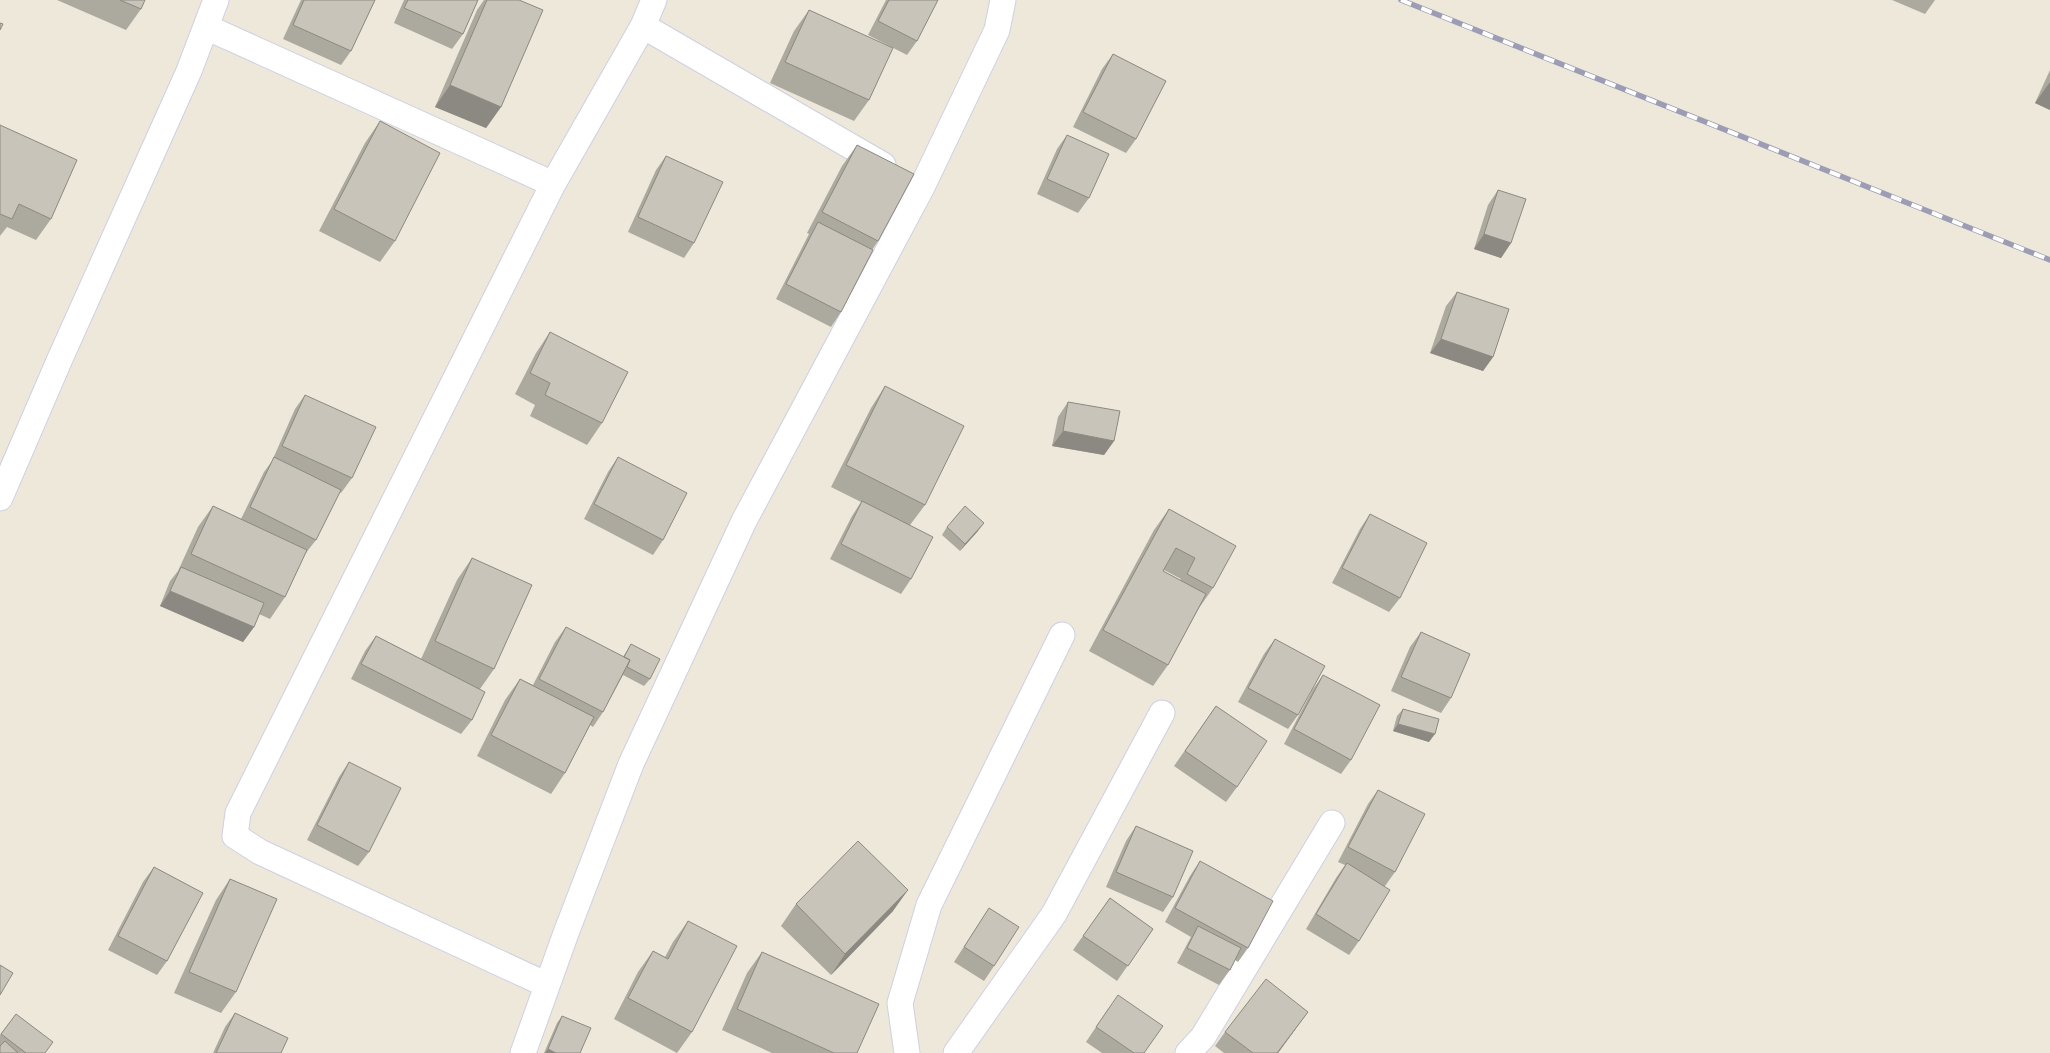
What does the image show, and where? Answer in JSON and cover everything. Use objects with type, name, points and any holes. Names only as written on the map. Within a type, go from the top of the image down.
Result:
[{"type":"street","points":[[0,498],[189,71],[216,0]]},
{"type":"street","points":[[548,985],[260,852],[235,836],[238,813],[553,184],[643,26],[654,0]]},
{"type":"street","points":[[524,1053],[631,764],[736,539],[922,187],[998,30],[1003,0]]},
{"type":"street","points":[[643,26],[922,187]]},
{"type":"street","points":[[206,27],[553,184]]},
{"type":"street","points":[[907,1053],[900,1003],[929,905],[1062,635]]},
{"type":"street","points":[[956,1053],[1054,914],[1162,713]]},
{"type":"street","points":[[1188,1053],[1203,1037],[1332,823]]},
{"type":"building","points":[[120,0],[145,0],[141,9]]},
{"type":"building","points":[[304,0],[375,0],[351,51],[293,25]]},
{"type":"building","points":[[408,0],[478,0],[463,34],[404,8]]},
{"type":"building","points":[[487,0],[519,0],[543,10],[501,107],[450,85]]},
{"type":"building","points":[[889,0],[938,0],[917,41],[878,21]]},
{"type":"building","points":[[809,10],[893,48],[869,100],[785,62]]},
{"type":"building","points":[[1113,54],[1166,81],[1136,139],[1083,112]]},
{"type":"building","points":[[380,121],[440,153],[395,241],[334,209]]},
{"type":"building","points":[[0,125],[77,160],[51,219],[19,204],[12,219],[0,214]]},
{"type":"building","points":[[1067,135],[1109,154],[1089,198],[1047,179]]},
{"type":"building","points":[[857,145],[914,174],[878,241],[822,212]]},
{"type":"building","points":[[666,156],[723,182],[694,243],[638,217]]},
{"type":"building","points":[[1498,190],[1526,199],[1511,243],[1484,234]]},
{"type":"building","points":[[818,222],[873,250],[841,312],[786,284]]},
{"type":"building","points":[[1457,292],[1509,309],[1493,357],[1441,339]]},
{"type":"building","points":[[550,332],[628,372],[602,423],[545,395],[550,383],[530,373]]},
{"type":"building","points":[[885,386],[964,426],[925,505],[846,465]]},
{"type":"building","points":[[305,395],[376,427],[352,478],[282,446]]},
{"type":"building","points":[[1068,402],[1120,411],[1114,441],[1063,431]]},
{"type":"building","points":[[274,457],[341,490],[316,540],[250,507]]},
{"type":"building","points":[[618,457],[687,493],[663,540],[594,504]]},
{"type":"building","points":[[862,501],[933,537],[911,579],[841,544]]},
{"type":"building","points":[[213,506],[307,550],[285,597],[191,554]]},
{"type":"building","points":[[965,506],[984,523],[965,544],[947,527]]},
{"type":"building","points":[[1169,509],[1236,546],[1213,588],[1187,574],[1195,558],[1176,548],[1163,571],[1206,594],[1168,665],[1103,630]]},
{"type":"building","points":[[1370,514],[1427,543],[1400,598],[1342,568]]},
{"type":"building","points":[[472,558],[532,585],[494,669],[435,641]]},
{"type":"building","points":[[181,567],[264,603],[254,627],[170,591]]},
{"type":"building","points":[[566,627],[630,660],[603,712],[539,679]]},
{"type":"building","points":[[1421,632],[1470,654],[1451,698],[1401,677]]},
{"type":"building","points":[[376,636],[485,692],[472,720],[361,664]]},
{"type":"building","points":[[1275,639],[1325,666],[1298,715],[1248,688]]},
{"type":"building","points":[[631,644],[660,659],[650,679],[627,667],[630,660],[624,657]]},
{"type":"building","points":[[1323,675],[1380,705],[1351,760],[1294,729]]},
{"type":"building","points":[[520,679],[594,717],[565,773],[491,735]]},
{"type":"building","points":[[1216,706],[1267,741],[1237,787],[1185,751]]},
{"type":"building","points":[[1403,709],[1439,719],[1435,734],[1398,724]]},
{"type":"building","points":[[349,762],[401,788],[369,852],[317,825]]},
{"type":"building","points":[[1378,790],[1425,814],[1395,872],[1348,847]]},
{"type":"building","points":[[1136,826],[1193,851],[1173,897],[1116,872]]},
{"type":"building","points":[[858,841],[908,890],[845,954],[796,904]]},
{"type":"building","points":[[1200,861],[1273,901],[1248,948],[1175,908]]},
{"type":"building","points":[[1347,863],[1390,890],[1359,941],[1316,914]]},
{"type":"building","points":[[154,867],[203,893],[167,961],[118,936]]},
{"type":"building","points":[[230,879],[277,899],[236,992],[189,972]]},
{"type":"building","points":[[1110,898],[1153,929],[1128,966],[1083,936]]},
{"type":"building","points":[[989,908],[1019,927],[994,966],[964,947]]},
{"type":"building","points":[[688,921],[737,946],[692,1032],[628,998],[653,951],[668,959]]},
{"type":"building","points":[[1198,926],[1241,948],[1230,970],[1187,948]]},
{"type":"building","points":[[762,952],[879,1004],[857,1053],[834,1053],[737,1009]]},
{"type":"building","points":[[0,965],[13,973],[0,995]]},
{"type":"building","points":[[1266,979],[1308,1012],[1277,1053],[1253,1053],[1225,1032]]},
{"type":"building","points":[[1118,995],[1163,1026],[1144,1053],[1134,1053],[1096,1027]]},
{"type":"building","points":[[235,1013],[288,1038],[281,1053],[216,1053]]},
{"type":"building","points":[[16,1014],[53,1042],[45,1053],[26,1053],[1,1034]]},
{"type":"building","points":[[562,1016],[591,1028],[580,1053],[556,1053],[548,1049]]},
{"type":"building","points":[[5,1041],[18,1053],[0,1053],[0,1046]]},
{"type":"railway","points":[[1401,0],[2050,260]]}]
